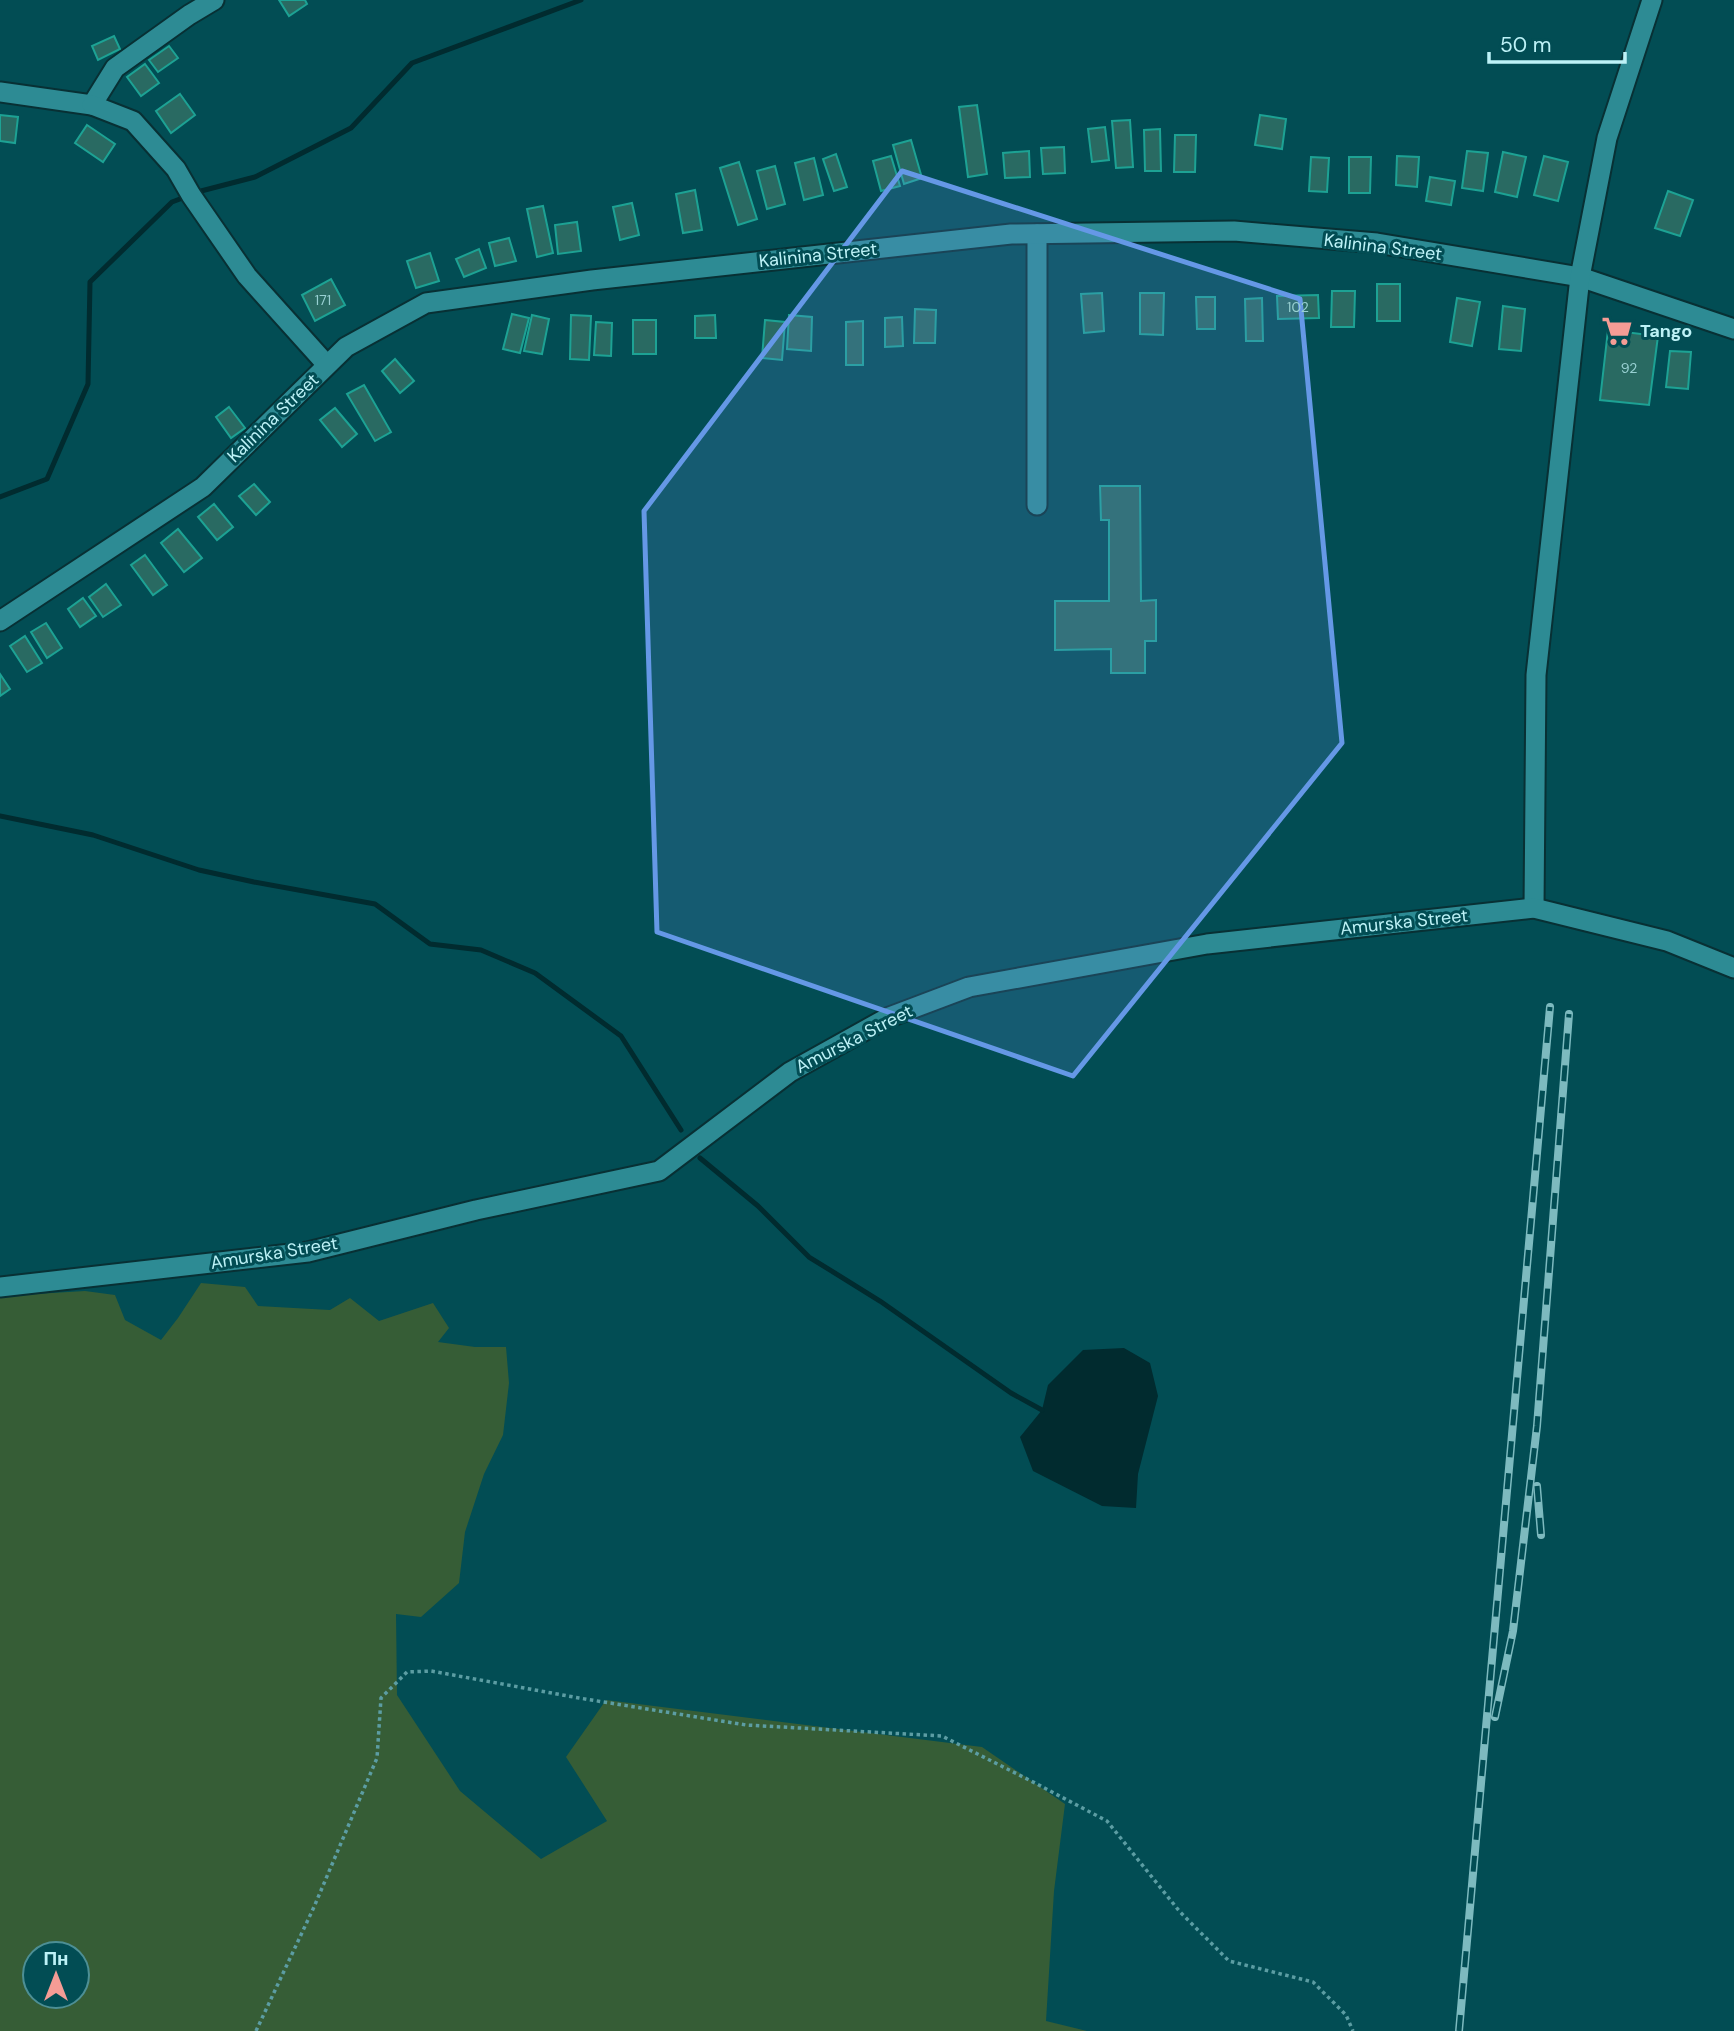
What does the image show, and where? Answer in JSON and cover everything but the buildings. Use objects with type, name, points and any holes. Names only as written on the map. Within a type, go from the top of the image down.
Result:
[{"type":"street","points":[[92,104],[115,68],[214,0]]},
{"type":"street","points":[[1534,908],[1536,675],[1580,277],[1607,138],[1652,0]]},
{"type":"street","points":[[0,92],[92,104],[133,121],[176,169],[247,276],[327,365]]},
{"type":"street","name":"Kalinina Street","points":[[0,621],[203,487],[346,347],[426,303],[592,280],[1010,234],[1234,230],[1377,243],[1580,277],[1734,329]]},
{"type":"street","points":[[1037,234],[1037,505]]},
{"type":"street","name":"Amurska Street","points":[[0,1287],[308,1252],[476,1210],[659,1171],[790,1072],[887,1018],[969,986],[1207,944],[1534,908],[1667,941],[1734,968]]},
{"type":"path","points":[[256,2031],[314,1907],[377,1758],[381,1698],[407,1672],[431,1671],[746,1725],[942,1737],[1107,1821],[1180,1912],[1229,1961],[1313,1982],[1346,2015],[1353,2031]]},
{"type":"highlighted area","points":[[902,171],[1300,299],[1342,743],[1073,1076],[657,932],[644,511]]},
{"type":"green space","points":[[201,1283],[245,1287],[258,1306],[330,1310],[350,1298],[379,1321],[433,1303],[449,1328],[438,1342],[475,1347],[506,1347],[509,1383],[503,1435],[484,1474],[465,1532],[459,1583],[421,1617],[396,1614],[397,1695],[460,1791],[541,1859],[607,1821],[566,1757],[606,1700],[982,1747],[1065,1804],[1054,1891],[1046,2021],[1087,2031],[0,2031],[0,1297],[85,1291],[115,1295],[125,1320],[161,1340]]},
{"type":"water","points":[[1124,1348],[1150,1363],[1158,1396],[1138,1474],[1136,1508],[1102,1506],[1033,1471],[1020,1437],[1042,1410],[1048,1385],[1083,1350]]},
{"type":"waterway","points":[[0,497],[47,479],[88,384],[90,282],[172,202],[201,191],[255,177],[351,128],[412,63],[581,0]]},
{"type":"waterway","points":[[0,816],[93,835],[199,870],[375,904],[430,944],[481,950],[535,973],[621,1036],[681,1130]]},
{"type":"waterway","points":[[700,1158],[758,1206],[809,1257],[880,1301],[1011,1393],[1042,1410]]},
{"type":"railway","points":[[1459,2031],[1550,1007]]},
{"type":"railway","points":[[1495,1717],[1513,1631],[1537,1426],[1569,1014]]},
{"type":"railway","points":[[1537,1486],[1541,1535]]},
{"type":"place","name":"Tango","points":[[1617,331]]}]
